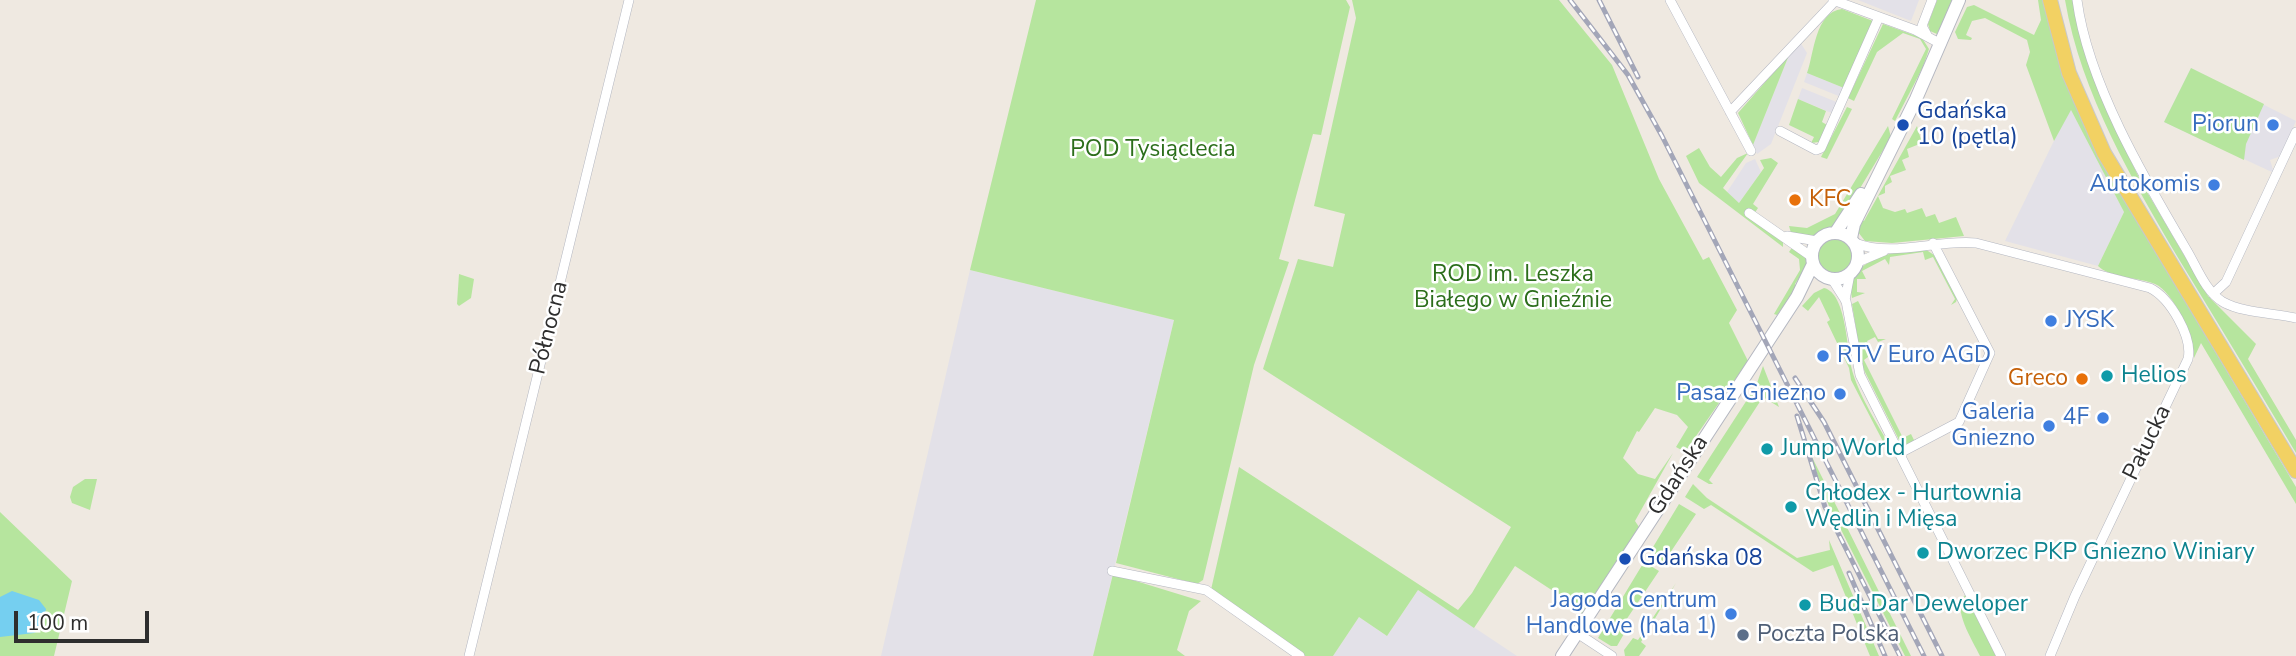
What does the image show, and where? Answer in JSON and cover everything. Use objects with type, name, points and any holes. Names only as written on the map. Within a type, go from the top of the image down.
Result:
[{"type":"main road","points":[[2050,0],[2069,73],[2087,119],[2296,471]]},
{"type":"main road","points":[[2059,0],[2087,94],[2136,202]]},
{"type":"street","name":"Północna","points":[[469,656],[629,0]]},
{"type":"street","points":[[1670,0],[1751,151]]},
{"type":"street","points":[[1730,112],[1834,0],[1941,44]]},
{"type":"street","points":[[1927,37],[1922,26],[1932,0]]},
{"type":"street","points":[[1959,0],[1941,44],[1878,172],[1853,241],[1858,262],[1850,274],[1845,300],[1860,375],[2001,656]]},
{"type":"street","points":[[2077,0],[2094,65],[2118,123],[2145,180],[2213,294],[2225,303],[2296,318]]},
{"type":"street","points":[[1780,131],[1816,150],[1821,148],[1880,17]]},
{"type":"street","points":[[2213,294],[2225,282],[2296,132]]},
{"type":"street","points":[[1785,236],[1817,241],[1836,232],[1878,172]]},
{"type":"street","points":[[1749,213],[1785,236],[1813,260],[1845,300]]},
{"type":"street","points":[[1836,232],[1853,241]]},
{"type":"street","points":[[1813,260],[1817,241]]},
{"type":"street","name":"Pałucka","points":[[1853,241],[1870,247],[1896,248],[1933,243],[1976,243],[2150,288],[2158,292],[2188,338],[2188,359],[2075,596],[2050,656]]},
{"type":"street","points":[[1900,453],[1959,422],[1990,353],[1933,243]]},
{"type":"street","name":"Pałucka","points":[[1858,262],[1896,248]]},
{"type":"street","name":"Gdańska","points":[[1562,656],[1797,297],[1813,260]]},
{"type":"street","points":[[1829,278],[1850,274]]},
{"type":"street","name":"Gdańska","points":[[1797,297],[1829,278]]},
{"type":"street","points":[[1112,571],[1206,590],[1300,656]]},
{"type":"street","points":[[1577,633],[1612,656]]},
{"type":"shaded area","points":[[1858,0],[1919,0],[1911,21]]},
{"type":"shaded area","points":[[1800,42],[1807,53],[1771,144],[1757,154],[1753,145],[1789,55]]},
{"type":"shaded area","points":[[2191,68],[2296,121],[2281,156],[2270,160],[2274,173],[2164,122]]},
{"type":"shaded area","points":[[1807,73],[1844,88],[1841,97],[1804,82]]},
{"type":"shaded area","points":[[1802,88],[1839,103],[1834,114],[1798,99]]},
{"type":"shaded area","points":[[2070,108],[2124,212],[2098,266],[2005,241]]},
{"type":"shaded area","points":[[1755,159],[1761,172],[1739,203],[1727,192],[1746,163]]},
{"type":"shaded area","points":[[970,270],[1174,320],[1093,656],[881,656]]},
{"type":"shaded area","points":[[1418,590],[1517,656],[1333,656],[1359,617],[1387,636]]},
{"type":"green space","name":"POD Tysiąclecia","points":[[1036,0],[1346,0],[1350,7],[1321,135],[1313,134],[1279,259],[1289,262],[1254,365],[1203,580],[1197,584],[1116,563],[1174,320],[970,270]]},
{"type":"green space","name":"ROD im. Leszka Białego w Gnieźnie","points":[[1352,0],[1559,0],[1612,65],[1659,179],[1703,260],[1709,257],[1737,310],[1729,323],[1748,361],[1685,452],[1676,447],[1688,427],[1677,415],[1655,408],[1639,432],[1637,431],[1623,458],[1638,474],[1655,479],[1673,453],[1635,521],[1639,527],[1582,614],[1579,608],[1515,566],[1474,628],[1418,590],[1387,636],[1359,617],[1333,656],[1305,656],[1210,594],[1239,467],[1458,610],[1472,593],[1511,527],[1263,369],[1298,259],[1333,267],[1345,214],[1314,206],[1356,18]]},
{"type":"green space","points":[[1937,0],[1953,0],[1937,34],[1930,31],[1928,24]]},
{"type":"green space","points":[[2038,0],[2044,0],[2062,72],[2103,164],[2296,487],[2296,504],[2201,343],[2194,358],[2187,329],[2169,296],[2155,284],[2110,273],[2098,266],[2124,212],[2071,110],[2054,141],[2026,65],[2030,52],[2027,40],[1985,18],[1972,21],[1966,35],[1972,38],[1971,40],[1958,39],[1955,32],[1967,7],[1974,5],[2034,35],[2041,20]]},
{"type":"green space","points":[[2065,0],[2074,0],[2114,124],[2140,180],[2208,296],[2256,344],[2248,359],[2296,440],[2296,453],[2127,168],[2083,69]]},
{"type":"green space","points":[[1842,9],[1873,21],[1844,88],[1807,73],[1821,25],[1826,17]]},
{"type":"green space","points":[[1883,24],[1922,38],[1929,49],[1923,67],[1895,121],[1892,119],[1926,49],[1920,39],[1903,33],[1877,52],[1854,101],[1848,98]]},
{"type":"green space","points":[[1789,55],[1753,145],[1738,113]]},
{"type":"green space","points":[[2191,68],[2264,104],[2246,144],[2244,160],[2164,122]]},
{"type":"green space","points":[[1798,99],[1826,111],[1822,122],[1827,125],[1819,142],[1811,143],[1814,137],[1789,125]]},
{"type":"green space","points":[[1847,107],[1852,109],[1827,159],[1821,157]]},
{"type":"green space","points":[[1888,126],[1891,137],[1839,223],[1814,237],[1791,233],[1789,226],[1807,228],[1835,214]]},
{"type":"green space","points":[[1917,126],[1922,143],[1907,149],[1909,157],[1902,160],[1906,170],[1890,176],[1892,182],[1885,186],[1885,193],[1878,196],[1883,208],[1895,212],[1905,209],[1907,213],[1922,208],[1926,217],[1935,214],[1939,223],[1956,217],[1964,236],[1892,243],[1865,241],[1858,232],[1860,219],[1864,221]]},
{"type":"green space","points":[[1699,148],[1710,167],[1721,177],[1737,158],[1748,153],[1723,188],[1739,203],[1764,168],[1760,160],[1771,158],[1778,163],[1753,204],[1758,208],[1752,217],[1783,240],[1783,247],[1699,183],[1686,156]]},
{"type":"green space","points":[[1835,238],[1848,243],[1853,256],[1848,269],[1835,274],[1822,269],[1817,256],[1822,243]]},
{"type":"green space","points":[[1793,246],[1807,257],[1809,263],[1795,284],[1797,288],[1777,315],[1774,314],[1800,270],[1799,259],[1789,252]]},
{"type":"green space","points":[[1925,249],[1934,255],[1957,299],[1956,302],[1951,305],[1955,299],[1933,257],[1925,260],[1923,252],[1890,257],[1889,265],[1885,259],[1862,271],[1866,279],[1857,279],[1857,292],[1865,293],[1852,298],[1852,285],[1856,274],[1864,266],[1887,255]]},
{"type":"green space","points":[[459,274],[474,279],[471,298],[459,306],[457,304]]},
{"type":"green space","points":[[1824,288],[1837,300],[1854,377],[1894,454],[1890,455],[1851,380],[1849,368],[1827,322],[1830,320],[1819,297],[1808,311],[1802,306],[1814,293]]},
{"type":"green space","points":[[1858,301],[1878,339],[1886,339],[1878,342],[1875,337],[1867,341],[1872,354],[1864,360],[1903,438],[1911,434],[1914,440],[1917,439],[1918,441],[1910,445],[1901,444],[1862,366],[1852,304]]},
{"type":"green space","points":[[1763,366],[1779,407],[1763,397],[1709,480],[1713,484],[1709,484],[1697,477],[1756,386]]},
{"type":"green space","points":[[1808,449],[1911,656],[1905,656],[1829,506]]},
{"type":"green space","points":[[85,479],[97,479],[90,510],[72,503],[70,497],[73,487]]},
{"type":"green space","points":[[1693,484],[1707,498],[1797,558],[1830,550],[1829,540],[1879,656],[1870,656],[1833,565],[1813,572],[1711,505],[1704,509],[1685,497]]},
{"type":"green space","points":[[1679,504],[1696,514],[1664,562],[1650,552]]},
{"type":"green space","points":[[0,512],[72,581],[54,656],[0,656]]},
{"type":"green space","points":[[1644,562],[1659,571],[1620,629],[1625,632],[1617,646],[1611,646],[1598,638]]},
{"type":"green space","points":[[1113,574],[1201,601],[1189,611],[1177,650],[1185,656],[1093,656]]},
{"type":"green space","points":[[1676,583],[1641,642],[1646,646],[1639,656],[1625,656],[1624,650],[1633,638],[1638,640]]},
{"type":"green space","points":[[1965,595],[1996,656],[1980,656],[1960,608]]},
{"type":"water","points":[[12,591],[39,600],[46,609],[41,629],[34,633],[0,637],[0,597]]},
{"type":"railway","points":[[1570,0],[1628,75],[1662,136],[1924,656]]},
{"type":"railway","points":[[1599,0],[1638,77]]},
{"type":"railway","points":[[1795,378],[1824,422],[1942,656]]},
{"type":"railway","points":[[1797,416],[1825,507],[1900,656]]},
{"type":"railway","points":[[1849,573],[1885,656]]},
{"type":"place","name":"Gdańska 10 (pętla)","points":[[1903,125]]},
{"type":"place","name":"Piorun","points":[[2273,125]]},
{"type":"place","name":"Autokomis","points":[[2214,185]]},
{"type":"place","name":"KFC","points":[[1795,200]]},
{"type":"place","name":"JYSK","points":[[2051,321]]},
{"type":"place","name":"RTV Euro AGD","points":[[1823,356]]},
{"type":"place","name":"Helios","points":[[2107,376]]},
{"type":"place","name":"Greco","points":[[2082,379]]},
{"type":"place","name":"Pasaż Gniezno","points":[[1840,394]]},
{"type":"place","name":"4F","points":[[2103,418]]},
{"type":"place","name":"Galeria Gniezno","points":[[2049,426]]},
{"type":"place","name":"Jump World","points":[[1767,449]]},
{"type":"place","name":"Chłodex - Hurtownia Wędlin i Mięsa","points":[[1791,507]]},
{"type":"place","name":"Dworzec PKP Gniezno Winiary","points":[[1923,553]]},
{"type":"place","name":"Gdańska 08","points":[[1625,559]]},
{"type":"place","name":"Bud-Dar Deweloper","points":[[1805,605]]},
{"type":"place","name":"Jagoda Centrum Handlowe (hala 1)","points":[[1731,614]]},
{"type":"place","name":"Poczta Polska","points":[[1743,635]]}]
